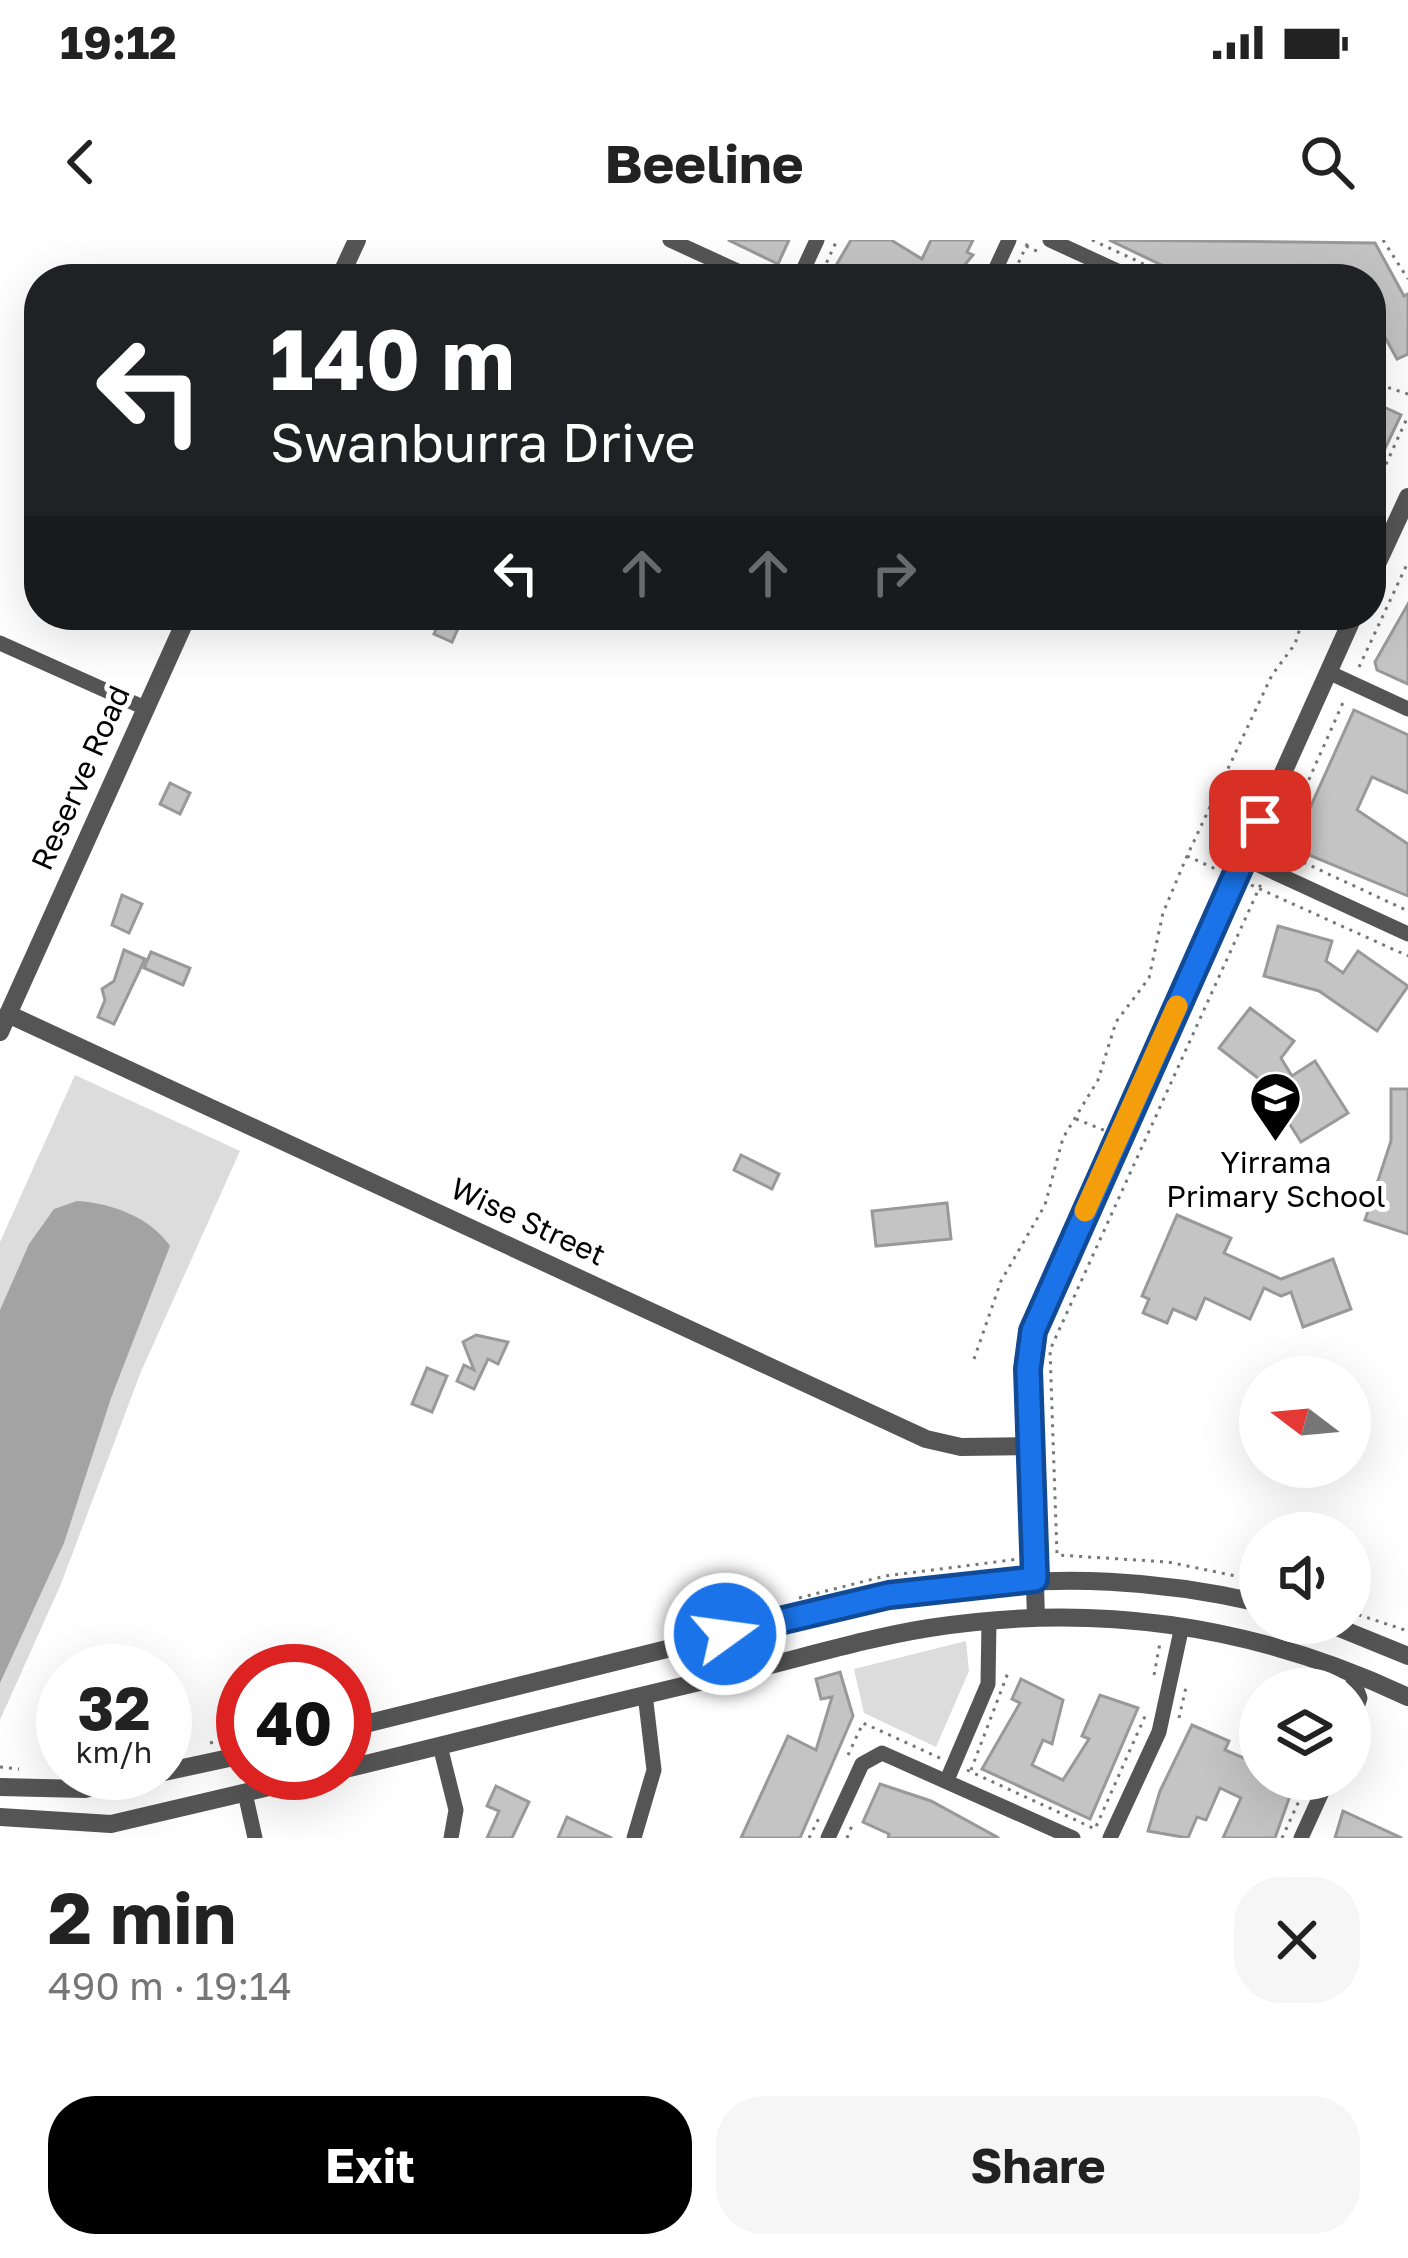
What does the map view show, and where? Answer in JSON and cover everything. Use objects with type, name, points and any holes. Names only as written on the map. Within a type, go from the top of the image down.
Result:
[{"type":"street","points":[[670,240],[722,264]]},
{"type":"street","points":[[1050,240],[1102,264]]},
{"type":"street","points":[[1386,542],[1408,499]]},
{"type":"street","name":"Reserve Road","points":[[4,1023],[181,630]]},
{"type":"street","points":[[1036,1617],[1029,1355],[1036,1319],[1347,630]]},
{"type":"street","points":[[0,643],[145,708]]},
{"type":"street","points":[[1328,672],[1408,709]]},
{"type":"street","points":[[1243,858],[1408,934]]},
{"type":"street","name":"Wise Street","points":[[4,1023],[926,1439],[961,1448],[1031,1446]]},
{"type":"street","points":[[372,1722],[889,1595],[1035,1579],[1189,1589],[1239,1599]]},
{"type":"street","points":[[1102,1834],[1159,1732],[1189,1589]]},
{"type":"street","points":[[372,1762],[926,1629],[989,1621],[1036,1617],[1183,1625],[1255,1640],[1342,1668]]},
{"type":"street","points":[[957,1772],[988,1684],[989,1621]]},
{"type":"street","points":[[1371,1637],[1408,1646]]},
{"type":"street","points":[[1371,1638],[1408,1655]]},
{"type":"street","points":[[634,1838],[649,1800],[655,1760],[636,1657]]},
{"type":"street","points":[[1371,1680],[1400,1693]]},
{"type":"street","points":[[440,1746],[455,1803],[451,1838]]},
{"type":"street","points":[[828,1838],[862,1764],[873,1754],[892,1754],[957,1772],[1073,1838]]},
{"type":"street","points":[[0,1787],[36,1788]]},
{"type":"street","points":[[86,1800],[87,1831]]},
{"type":"street","points":[[0,1817],[87,1831],[216,1800]]},
{"type":"street","points":[[247,1800],[255,1838]]},
{"type":"street","points":[[1301,1838],[1318,1800]]},
{"type":"path","points":[[1092,240],[1144,264]]},
{"type":"path","points":[[1383,240],[1408,279]]},
{"type":"path","points":[[1386,464],[1408,416]]},
{"type":"path","points":[[1386,610],[1408,562]]},
{"type":"path","points":[[974,1359],[1001,1280],[1046,1205],[1063,1138],[1098,1080],[1116,1022],[1149,978],[1163,914],[1187,856],[1272,675],[1299,630]]},
{"type":"path","points":[[1239,1577],[1168,1562],[1057,1555],[1050,1350],[1377,630]]},
{"type":"path","points":[[1277,850],[1408,910]]},
{"type":"path","points":[[1259,888],[1408,956]]},
{"type":"path","points":[[1371,1619],[1408,1631]]},
{"type":"path","points":[[1151,1691],[1160,1643]]},
{"type":"path","points":[[957,1772],[1000,1704],[1009,1670]]},
{"type":"path","points":[[1102,1834],[1148,1706]]},
{"type":"path","points":[[845,1761],[863,1723],[957,1772],[1102,1834]]},
{"type":"path","points":[[809,1838],[827,1800]]},
{"type":"path","points":[[1282,1838],[1299,1800]]},
{"type":"path","points":[[847,1838],[856,1817]]},
{"type":"path","points":[[1090,1838],[1102,1834]]},
{"type":"shaded area","points":[[75,1075],[240,1151],[140,1374],[61,1584],[0,1720],[0,1242]]},
{"type":"shaded area","points":[[77,1201],[129,1213],[170,1246],[111,1398],[64,1543],[0,1683],[0,1310],[29,1244],[54,1209]]},
{"type":"shaded area","points":[[966,1641],[969,1671],[936,1747],[864,1713],[854,1669]]},
{"type":"building","points":[[728,240],[789,240],[778,264]]},
{"type":"building","points":[[851,240],[891,240],[922,259],[931,240],[973,240],[967,252],[973,255],[966,264],[837,264]]},
{"type":"building","points":[[1109,240],[1375,243],[1404,296],[1408,294],[1408,354],[1397,359],[1386,339],[1386,264],[1159,264]]},
{"type":"building","points":[[1386,408],[1401,415],[1386,446]]},
{"type":"building","points":[[1408,604],[1408,684],[1377,670],[1375,662]]},
{"type":"building","points":[[436,630],[457,630],[452,642],[434,634]]},
{"type":"building","points":[[1354,710],[1408,735],[1408,793],[1372,777],[1357,810],[1408,844],[1408,896],[1292,848]]},
{"type":"building","points":[[170,783],[190,793],[180,814],[160,804]]},
{"type":"building","points":[[122,895],[142,904],[129,933],[112,925]]},
{"type":"building","points":[[1278,926],[1332,941],[1326,961],[1343,973],[1358,951],[1408,986],[1377,1031],[1319,991],[1264,976]]},
{"type":"building","points":[[124,950],[145,959],[114,1024],[98,1017],[105,1000],[102,989],[114,981]]},
{"type":"building","points":[[151,952],[190,968],[183,985],[144,968]]},
{"type":"building","points":[[1250,1008],[1294,1041],[1281,1058],[1292,1076],[1315,1061],[1348,1113],[1301,1142],[1263,1082],[1219,1048]]},
{"type":"building","points":[[1391,1089],[1408,1089],[1408,1234],[1365,1220],[1391,1141]]},
{"type":"building","points":[[741,1155],[779,1174],[772,1189],[734,1170]]},
{"type":"building","points":[[947,1203],[951,1239],[876,1246],[872,1211]]},
{"type":"building","points":[[1177,1215],[1231,1238],[1224,1253],[1281,1279],[1333,1259],[1351,1309],[1303,1327],[1291,1292],[1281,1296],[1264,1288],[1250,1319],[1205,1298],[1196,1319],[1173,1309],[1167,1323],[1143,1313],[1149,1299],[1142,1296]]},
{"type":"building","points":[[476,1335],[508,1342],[498,1364],[488,1359],[474,1389],[457,1381],[464,1365],[474,1370],[463,1342]]},
{"type":"building","points":[[427,1368],[447,1376],[432,1412],[412,1404]]},
{"type":"building","points":[[840,1672],[853,1716],[800,1838],[741,1838],[788,1736],[816,1750],[832,1697],[821,1699],[816,1679]]},
{"type":"building","points":[[1021,1679],[1063,1700],[1052,1744],[1043,1740],[1032,1765],[1063,1780],[1089,1739],[1082,1736],[1100,1695],[1138,1708],[1090,1819],[982,1769],[1020,1703],[1012,1699]]},
{"type":"building","points":[[1192,1725],[1229,1741],[1225,1750],[1239,1756],[1239,1797],[1220,1788],[1206,1820],[1197,1817],[1188,1838],[1148,1831],[1160,1791]]},
{"type":"building","points":[[880,1784],[931,1801],[999,1838],[888,1838],[889,1834],[863,1822]]},
{"type":"building","points":[[496,1786],[529,1802],[512,1838],[487,1838],[499,1811],[487,1806]]},
{"type":"building","points":[[1240,1800],[1289,1800],[1275,1838],[1223,1838]]},
{"type":"building","points":[[1343,1811],[1402,1838],[1335,1838]]},
{"type":"building","points":[[567,1817],[612,1838],[558,1838]]},
{"type":"slow traffic","points":[[1085,1211],[1177,1006]]},
{"type":"place","name":"Yirrama Primary School","points":[[1276,1144]]},
{"type":"route","points":[[725,1634],[889,1595],[964,1583],[1035,1579],[1028,1369],[1036,1319],[1260,821]]}]
